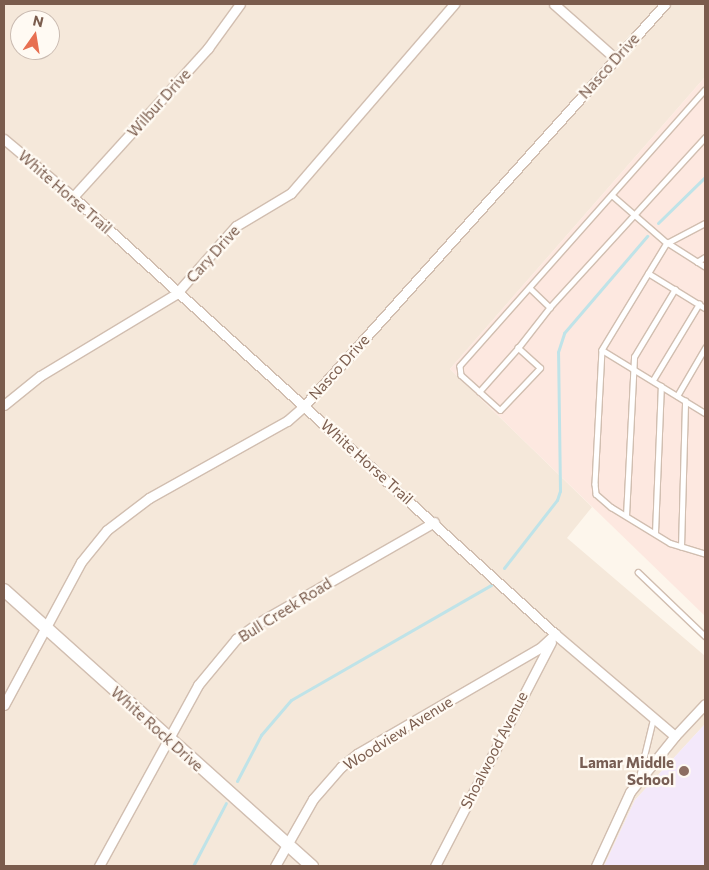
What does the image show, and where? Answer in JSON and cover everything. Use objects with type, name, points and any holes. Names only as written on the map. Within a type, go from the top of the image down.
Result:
[{"type":"street","name":"Wilbur Drive","points":[[73,197],[208,48],[240,4]]},
{"type":"street","name":"Cary Drive","points":[[4,405],[40,376],[176,294],[236,226],[291,192],[454,4]]},
{"type":"street","points":[[554,4],[616,59]]},
{"type":"street","name":"Nasco Drive","points":[[4,705],[81,562],[107,530],[149,498],[287,421],[304,406],[665,4]]},
{"type":"street","name":"White Horse Trail","points":[[4,139],[73,197],[176,294],[434,522],[555,634],[675,736]]},
{"type":"street","name":"Bull Creek Road","points":[[99,866],[198,685],[236,639],[434,522]]},
{"type":"street","name":"White Rock Drive","points":[[4,590],[168,739],[312,866]]},
{"type":"street","name":"Woodview Avenue","points":[[275,866],[313,799],[346,762],[540,648],[555,634]]},
{"type":"street","name":"Shoalwood Avenue","points":[[435,866],[555,634]]},
{"type":"street","points":[[596,866],[630,792],[675,736],[705,704]]},
{"type":"lane","points":[[518,348],[540,368],[500,410],[461,375],[460,366],[613,196],[705,90]]},
{"type":"lane","points":[[479,392],[518,348],[550,307],[636,215],[705,137]]},
{"type":"lane","points":[[613,196],[667,243],[705,267]]},
{"type":"lane","points":[[705,222],[667,243],[602,350],[595,489],[601,500],[626,516],[680,547],[705,554]]},
{"type":"lane","points":[[697,262],[705,257]]},
{"type":"lane","points":[[648,273],[705,308]]},
{"type":"lane","points":[[530,288],[550,307]]},
{"type":"lane","points":[[626,516],[634,357],[674,289]]},
{"type":"lane","points":[[652,380],[699,304]]},
{"type":"lane","points":[[677,396],[705,348]]},
{"type":"lane","points":[[602,350],[704,412],[705,406]]},
{"type":"lane","points":[[655,533],[661,386]]},
{"type":"lane","points":[[680,547],[685,401]]},
{"type":"lane","points":[[638,572],[705,636]]},
{"type":"lane","points":[[638,782],[653,717]]},
{"type":"shaded area","points":[[4,4],[705,4],[705,77],[450,369],[592,507],[567,538],[705,656],[705,724],[635,800],[604,866],[4,866]]},
{"type":"shaded area","points":[[705,77],[705,616],[450,369]]},
{"type":"shaded area","name":"Lamar Middle School","points":[[705,724],[705,866],[604,866],[635,800]]},
{"type":"waterway","points":[[658,223],[705,177]]},
{"type":"waterway","points":[[504,568],[557,500],[560,491],[558,352],[564,333],[647,236]]},
{"type":"waterway","points":[[237,781],[261,735],[291,700],[491,585]]},
{"type":"waterway","points":[[193,866],[226,803]]},
{"type":"place","name":"Lamar Middle School","points":[[684,771]]}]
